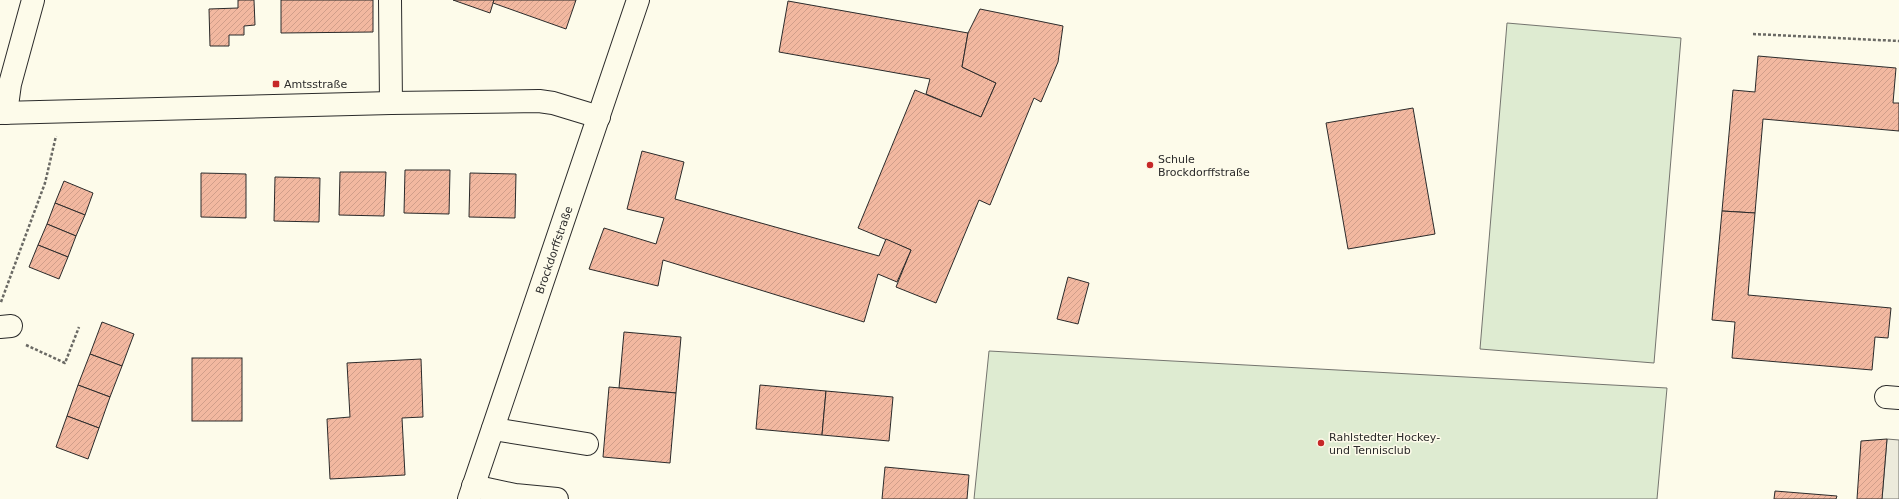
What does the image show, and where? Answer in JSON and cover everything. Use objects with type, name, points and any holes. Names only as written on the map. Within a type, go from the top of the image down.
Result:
[{"type":"street","points":[[33,0],[3,113],[391,102],[539,101],[553,103],[599,117]]},
{"type":"street","points":[[390,0],[391,102]]},
{"type":"street","name":"Brockdorffstraße","points":[[471,492],[638,0]]},
{"type":"street","points":[[493,429],[587,444]]},
{"type":"street","points":[[471,492],[557,499]]},
{"type":"path","points":[[1753,34],[1899,41]]},
{"type":"path","points":[[0,304],[45,183],[62,111]]},
{"type":"path","points":[[6,327],[19,342],[65,363],[79,327]]},
{"type":"green space","points":[[1507,23],[1681,38],[1654,363],[1480,349]]},
{"type":"green space","name":"Rahlstedter Hockey- und Tennisclub","points":[[989,351],[1667,388],[1657,499],[974,499]]},
{"type":"shaded area","points":[[1887,439],[1899,440],[1899,499],[1882,499]]},
{"type":"building","points":[[238,0],[254,0],[255,25],[244,26],[244,35],[229,35],[229,46],[210,46],[209,9],[238,8]]},
{"type":"building","points":[[281,0],[373,0],[373,32],[281,33]]},
{"type":"building","points":[[453,0],[494,0],[490,13]]},
{"type":"building","points":[[494,0],[576,0],[566,29],[493,3]]},
{"type":"building","points":[[788,1],[968,33],[962,67],[996,83],[981,117],[926,94],[930,79],[779,52]]},
{"type":"building","points":[[980,9],[1063,26],[1058,62],[1041,102],[1034,98],[990,205],[979,200],[936,303],[896,287],[911,250],[858,228],[915,90],[981,117],[996,83],[962,67],[968,33]]},
{"type":"building","points":[[1758,56],[1896,68],[1893,103],[1899,103],[1899,131],[1763,119],[1755,213],[1722,211],[1733,90],[1755,92]]},
{"type":"building","points":[[1413,108],[1435,234],[1348,249],[1326,123]]},
{"type":"building","points":[[642,151],[684,162],[675,199],[879,256],[886,239],[911,250],[897,282],[878,274],[864,322],[663,260],[658,286],[589,269],[604,228],[656,244],[664,218],[627,209]]},
{"type":"building","points":[[405,170],[450,170],[449,214],[404,213]]},
{"type":"building","points":[[340,172],[386,172],[384,216],[339,215]]},
{"type":"building","points":[[201,173],[246,174],[246,218],[201,217]]},
{"type":"building","points":[[470,173],[516,174],[515,218],[469,217]]},
{"type":"building","points":[[275,177],[320,178],[319,222],[274,221]]},
{"type":"building","points":[[64,181],[93,193],[85,215],[55,203]]},
{"type":"building","points":[[55,203],[85,215],[76,236],[47,224]]},
{"type":"building","points":[[1722,211],[1755,213],[1748,295],[1891,308],[1888,338],[1875,337],[1872,370],[1732,358],[1735,322],[1712,320]]},
{"type":"building","points":[[47,224],[76,236],[68,257],[38,245]]},
{"type":"building","points":[[38,245],[68,257],[59,279],[29,267]]},
{"type":"building","points":[[1068,277],[1089,283],[1078,324],[1057,319]]},
{"type":"building","points":[[102,322],[134,334],[122,366],[90,354]]},
{"type":"building","points":[[624,332],[681,337],[676,393],[619,388]]},
{"type":"building","points":[[90,354],[122,366],[110,397],[78,385]]},
{"type":"building","points":[[192,358],[242,358],[242,421],[192,421]]},
{"type":"building","points":[[421,359],[423,417],[402,418],[405,475],[330,479],[327,419],[350,417],[347,363]]},
{"type":"building","points":[[78,385],[110,397],[99,428],[67,416]]},
{"type":"building","points":[[760,385],[826,391],[822,435],[756,429]]},
{"type":"building","points":[[609,387],[676,393],[670,463],[603,457]]},
{"type":"building","points":[[826,391],[893,397],[889,441],[822,435]]},
{"type":"building","points":[[67,416],[99,428],[88,459],[56,447]]},
{"type":"building","points":[[1887,439],[1882,499],[1857,499],[1861,441]]},
{"type":"building","points":[[885,467],[969,475],[967,499],[882,499]]},
{"type":"building","points":[[1775,491],[1837,496],[1836,499],[1774,499]]},
{"type":"place","name":"Amtsstraße","points":[[276,84]]},
{"type":"place","name":"Schule Brockdorffstraße","points":[[1150,165]]},
{"type":"place","name":"Rahlstedter Hockey- und Tennisclub","points":[[1321,443]]}]
